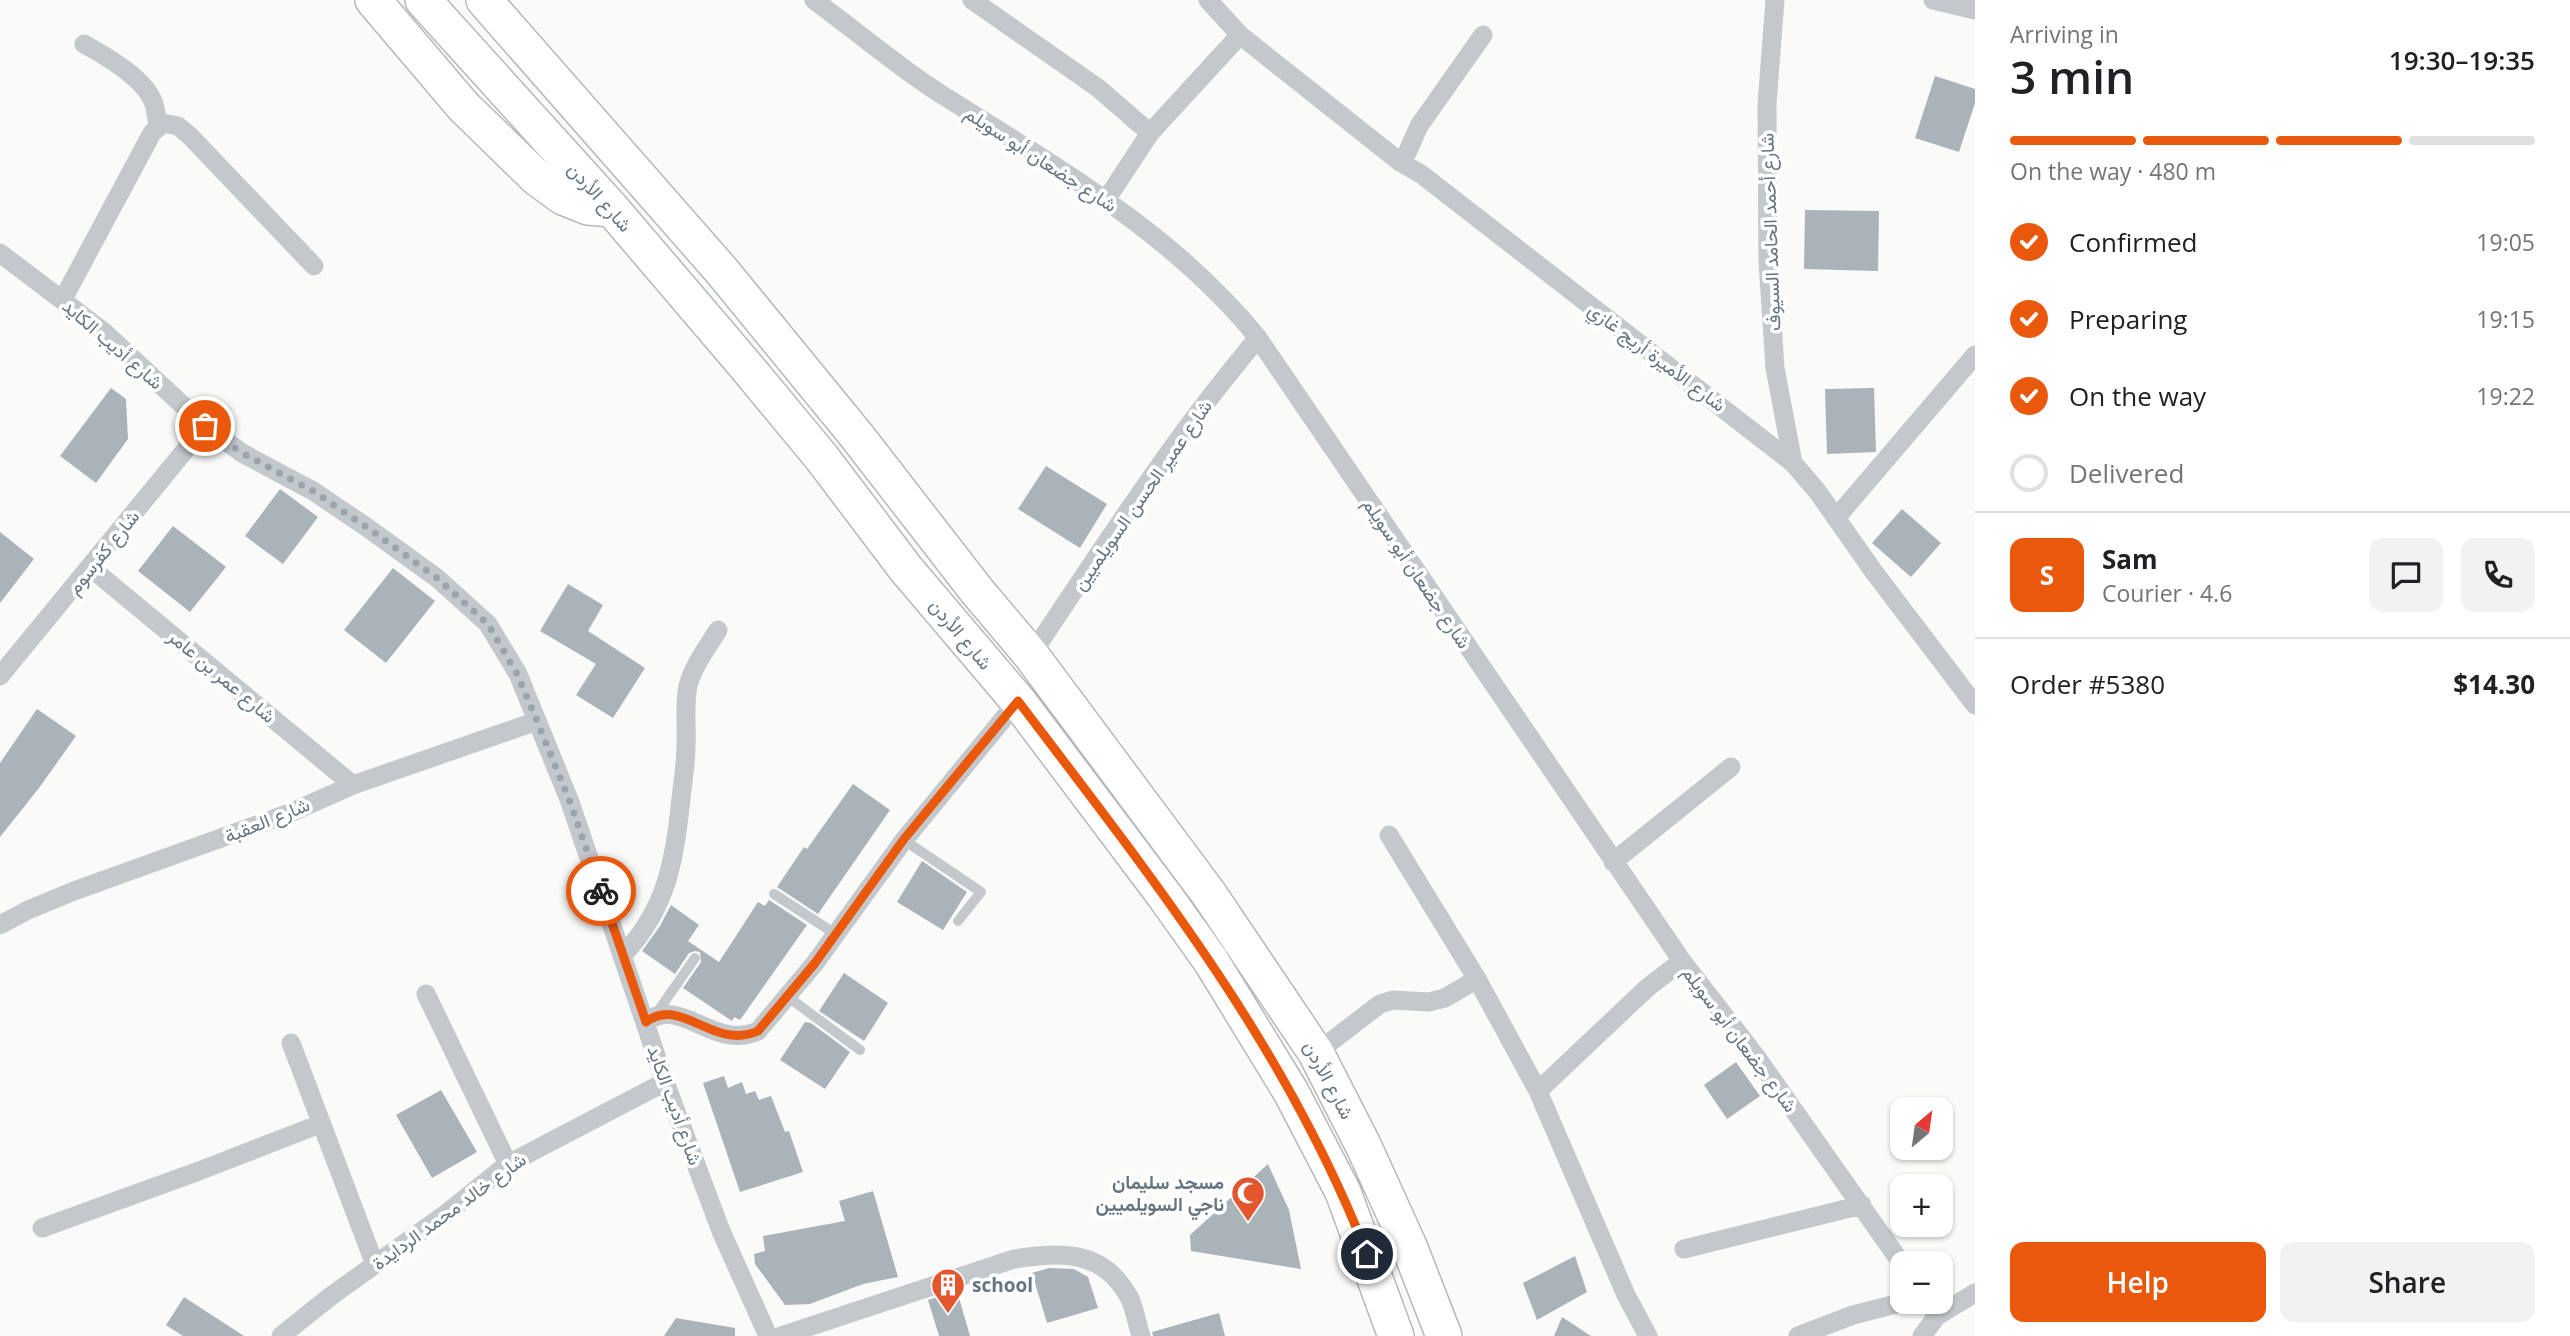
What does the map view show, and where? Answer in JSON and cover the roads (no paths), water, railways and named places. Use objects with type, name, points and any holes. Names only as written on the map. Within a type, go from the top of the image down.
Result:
[{"type":"highway","points":[[373,0],[463,106],[537,178],[563,197],[588,207],[612,209]]},
{"type":"highway","name":"شارع الأردن","points":[[423,0],[612,209],[822,458],[906,569],[1018,701],[1164,895],[1253,1026],[1291,1092],[1343,1192],[1396,1336]]},
{"type":"highway","name":"شارع الأردن","points":[[484,0],[738,290],[856,435],[977,591],[1031,655],[1209,894],[1316,1053],[1364,1147],[1409,1246],[1444,1336]]},
{"type":"highway","points":[[513,0],[610,144]]},
{"type":"street","name":"شارع جضعان أبو سويلم","points":[[814,0],[912,75],[1106,200],[1174,251],[1214,288],[1258,338],[1613,862],[1682,961],[1755,1055],[1893,1251]]},
{"type":"street","points":[[972,0],[1098,88],[1150,133]]},
{"type":"street","name":"شارع الأميرة أريج غازي","points":[[1208,0],[1240,35],[1400,163],[1421,174],[1793,463],[1975,705]]},
{"type":"street","name":"شارع أحمد الحامد السيوف","points":[[1775,0],[1767,104],[1768,262],[1775,368],[1793,463]]},
{"type":"street","points":[[1933,0],[1975,10]]},
{"type":"street","points":[[1106,200],[1150,133],[1240,35]]},
{"type":"street","points":[[1400,163],[1419,126],[1483,35]]},
{"type":"street","points":[[63,299],[158,126],[154,102],[141,84],[110,59],[84,44]]},
{"type":"street","points":[[158,126],[169,123],[178,126],[190,136],[314,266]]},
{"type":"street","name":"شارع أديب الكايد","points":[[0,253],[104,332],[205,426],[242,453],[274,468],[345,512],[437,578],[488,624],[503,648],[537,721],[570,802],[623,955],[651,1018],[665,1082],[721,1231],[768,1336]]},
{"type":"street","name":"شارع عمير الحسن السويلميين","points":[[1031,655],[1118,526],[1229,372],[1258,338]]},
{"type":"street","points":[[1836,518],[1975,355]]},
{"type":"street","name":"شارع كفرسوم","points":[[1,674],[91,568],[205,426]]},
{"type":"street","name":"شارع عمر بن عامر","points":[[91,568],[353,785]]},
{"type":"street","points":[[623,955],[647,925],[662,898],[669,877],[677,845],[686,746],[685,708],[688,687],[693,671],[718,630]]},
{"type":"street","points":[[651,1018],[680,1016],[734,1037],[748,1036],[758,1031],[788,997],[904,839],[1018,701]]},
{"type":"street","name":"شارع العقبة","points":[[0,925],[63,896],[290,813],[353,785],[537,721]]},
{"type":"street","points":[[1613,862],[1731,767]]},
{"type":"street","points":[[1390,835],[1477,979],[1538,1091],[1626,1295],[1648,1336]]},
{"type":"street","points":[[1538,1091],[1647,988],[1682,961]]},
{"type":"street","points":[[1316,1053],[1380,1004],[1393,1000],[1429,1002],[1445,998],[1477,979]]},
{"type":"street","points":[[426,995],[508,1164]]},
{"type":"street","points":[[290,1044],[375,1265]]},
{"type":"street","name":"شارع خالد محمد الردايدة","points":[[281,1336],[447,1213],[508,1164],[665,1082]]},
{"type":"street","points":[[42,1228],[320,1124]]},
{"type":"street","points":[[1684,1249],[1862,1205]]},
{"type":"street","points":[[781,1336],[1014,1259],[1053,1253],[1081,1256],[1102,1266],[1117,1279],[1130,1300],[1141,1336]]},
{"type":"street","points":[[1953,1301],[1975,1293]]},
{"type":"street","points":[[1798,1336],[1853,1315],[1890,1306]]},
{"type":"street","points":[[1922,1336],[1931,1314]]},
{"type":"lane","points":[[904,839],[981,892],[958,921]]},
{"type":"lane","points":[[774,894],[834,933]]},
{"type":"lane","points":[[651,1018],[695,958]]},
{"type":"lane","points":[[788,997],[860,1051]]},
{"type":"place","name":"مسجد سليمان ناجي السويلميين","points":[[1248,1223]]},
{"type":"place","name":"school","points":[[948,1315]]}]
